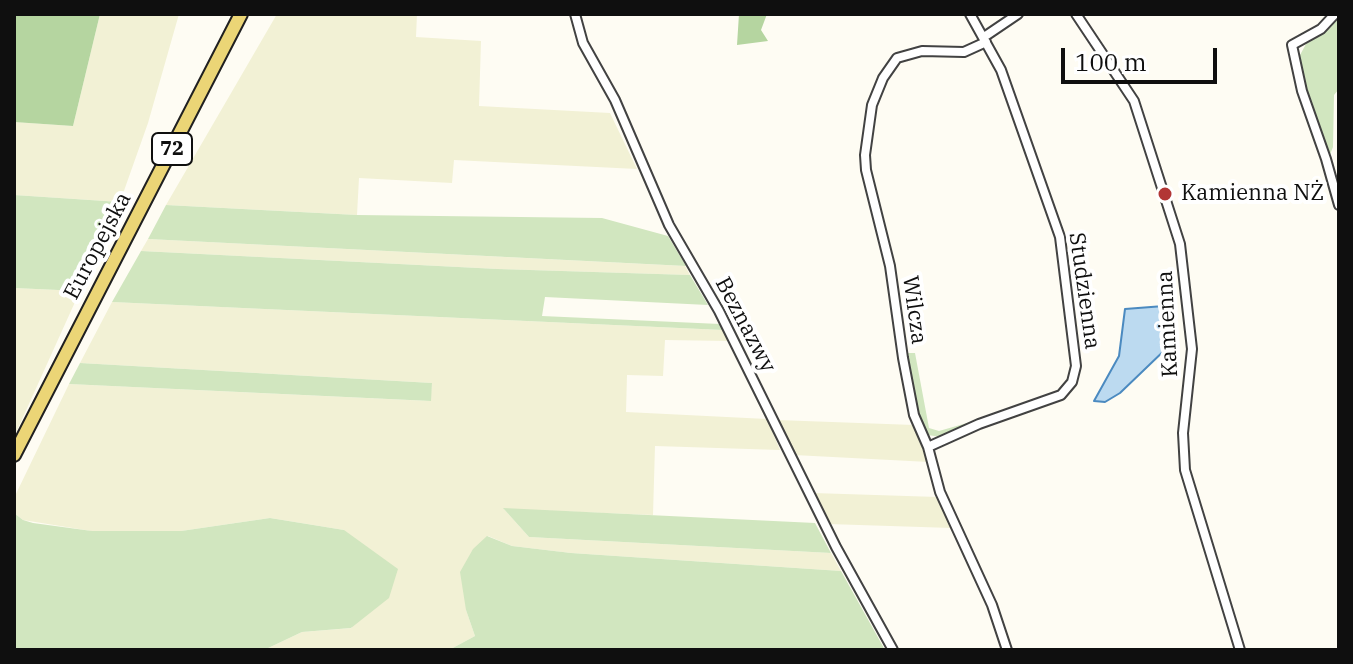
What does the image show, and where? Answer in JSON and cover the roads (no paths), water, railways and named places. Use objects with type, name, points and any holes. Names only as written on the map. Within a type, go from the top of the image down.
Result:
[{"type":"main road","name":"Europejska","points":[[14,455],[241,14]]},
{"type":"street","name":"Beznazwy","points":[[575,14],[583,43],[615,100],[669,225],[719,311],[836,547],[893,650]]},
{"type":"street","name":"Studzienna","points":[[928,447],[979,424],[1061,395],[1068,390],[1075,375],[1060,237],[1001,70],[970,14]]},
{"type":"street","name":"Wilcza","points":[[1007,650],[992,605],[940,492],[928,447],[914,415],[890,266],[866,170],[865,142],[877,90],[897,58],[922,51],[964,52],[1018,14]]},
{"type":"street","name":"Kamienna","points":[[1076,14],[1134,101],[1180,244],[1192,357],[1183,433],[1185,470],[1240,650]]},
{"type":"street","points":[[1335,14],[1321,29],[1292,45],[1309,115],[1339,205]]},
{"type":"water","points":[[1164,306],[1170,345],[1120,393],[1105,402],[1094,401],[1119,356],[1125,309]]},
{"type":"place","name":"Kamienna NŻ","points":[[1165,194]]}]
